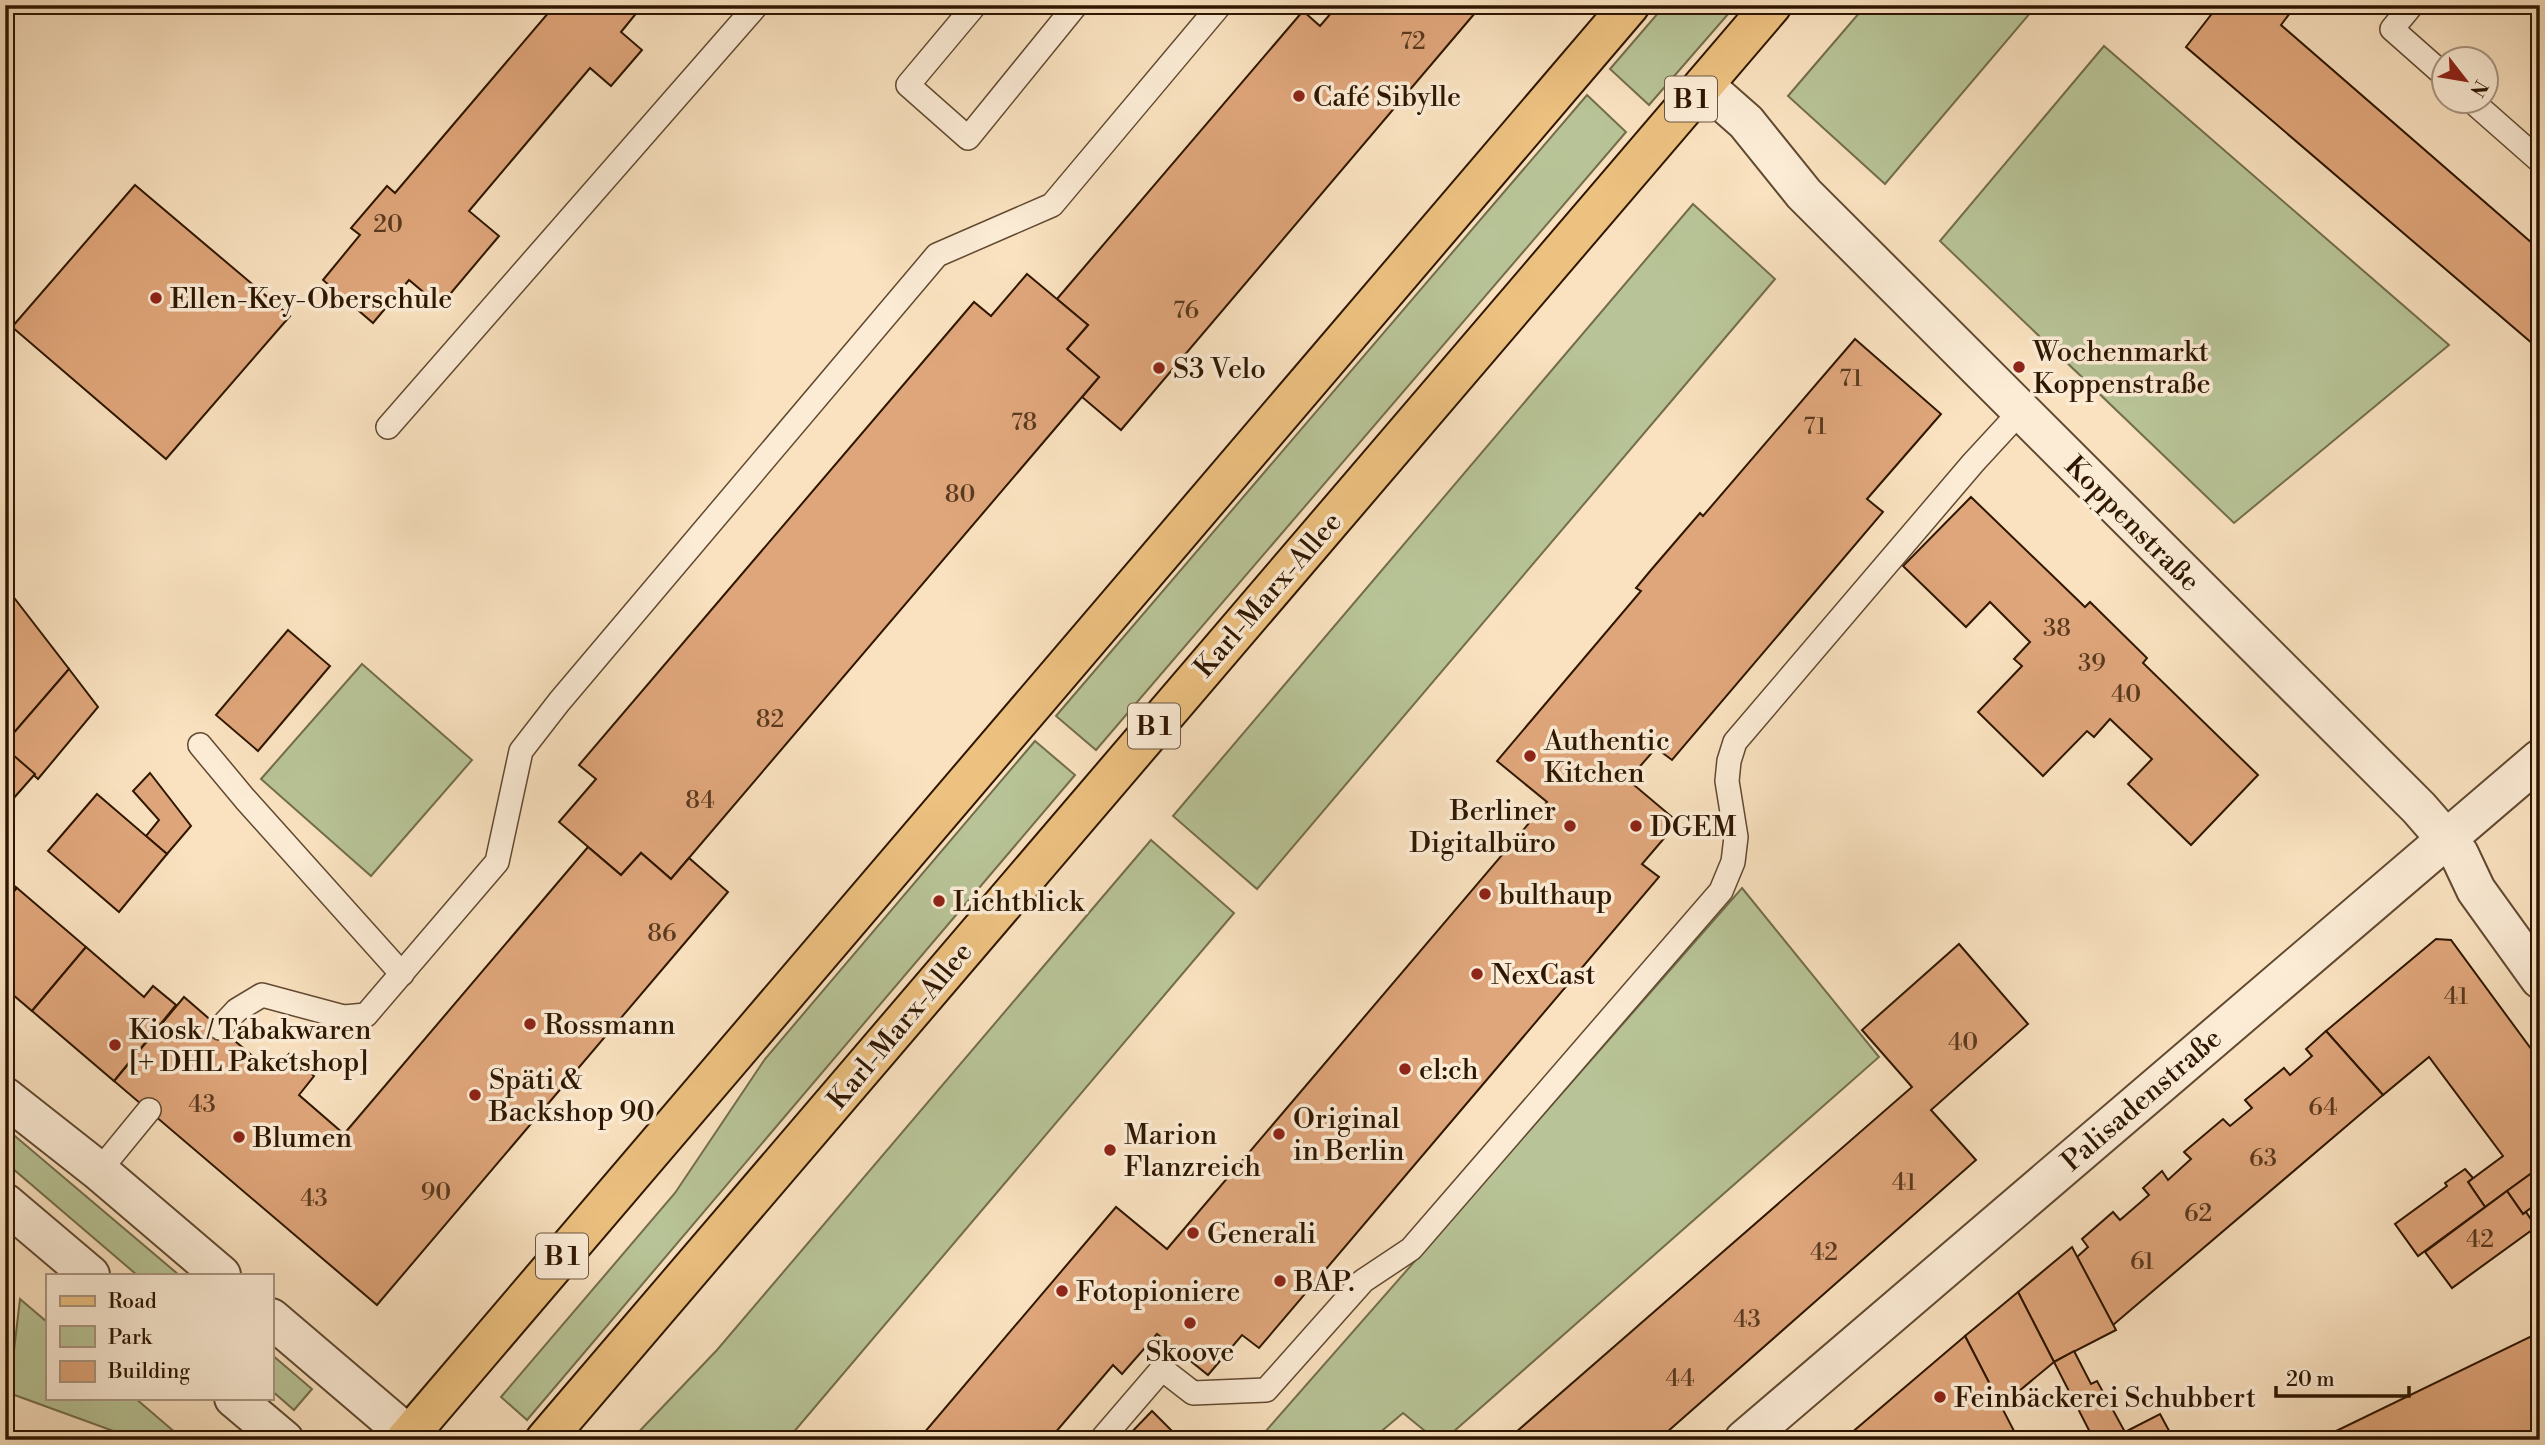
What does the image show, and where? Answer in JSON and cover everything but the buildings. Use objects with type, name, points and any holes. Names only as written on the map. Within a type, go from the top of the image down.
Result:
[{"type":"main road","name":"B 1","points":[[409,1438],[1630,5]]},
{"type":"main road","name":"Karl-Marx-Allee","points":[[545,1440],[1772,5]]},
{"type":"street","name":"Koppenstraße","points":[[1704,85],[1746,122],[1804,194],[2419,808],[2459,854],[2476,890],[2540,979]]},
{"type":"street","name":"Palisadenstraße","points":[[1744,1440],[2540,759]]},
{"type":"street","points":[[5,1097],[99,1171],[220,1274]]},
{"type":"street","points":[[5,1203],[89,1274]]},
{"type":"street","points":[[273,1320],[409,1438]]},
{"type":"street","points":[[236,1400],[284,1440]]},
{"type":"lane","points":[[388,427],[757,5]]},
{"type":"lane","points":[[975,5],[908,85],[968,138],[1076,5]]},
{"type":"lane","points":[[220,1028],[237,1010],[262,995],[344,1017],[366,1015],[497,862],[521,751],[559,702],[937,255],[1052,205],[1220,5]]},
{"type":"lane","points":[[2412,5],[2392,29],[2430,63]]},
{"type":"lane","points":[[2489,116],[2540,161]]},
{"type":"lane","points":[[1101,1440],[1163,1369],[1193,1393],[1266,1390],[1363,1281],[1411,1249],[1721,891],[1733,862],[1735,837],[1727,781],[1735,742],[1973,463],[2020,412]]},
{"type":"lane","points":[[200,745],[245,800],[402,974]]},
{"type":"lane","points":[[99,1171],[149,1110]]},
{"type":"green space","points":[[1665,5],[1736,5],[1649,105],[1610,69]]},
{"type":"green space","points":[[1866,5],[2037,5],[1885,184],[1788,96]]},
{"type":"green space","points":[[2104,46],[2449,345],[2234,523],[1940,241]]},
{"type":"green space","points":[[1587,95],[1626,132],[1096,750],[1056,716]]},
{"type":"green space","points":[[1693,204],[1775,279],[1257,889],[1173,816]]},
{"type":"green space","points":[[362,664],[472,760],[371,876],[261,779]]},
{"type":"green space","points":[[1035,741],[1075,775],[527,1420],[501,1397],[675,1193],[765,1059]]},
{"type":"green space","points":[[1151,840],[1234,913],[787,1440],[631,1440],[717,1350]]},
{"type":"green space","points":[[1742,888],[1879,1057],[1444,1440],[1436,1440],[1403,1413],[1371,1440],[1258,1440]]},
{"type":"green space","points":[[5,1129],[178,1274],[136,1274],[5,1162]]},
{"type":"green space","points":[[20,1299],[46,1321],[46,1400],[137,1400],[184,1440],[138,1440],[9,1393]]},
{"type":"green space","points":[[273,1356],[312,1389],[294,1410],[273,1392]]},
{"type":"place","name":"Café Sibylle","points":[[1299,96]]},
{"type":"place","name":"Ellen-Key-Oberschule","points":[[156,298]]},
{"type":"place","name":"Wochenmarkt Koppenstraße","points":[[2019,367]]},
{"type":"place","name":"S3 Velo","points":[[1159,368]]},
{"type":"place","name":"Authentic Kitchen","points":[[1530,756]]},
{"type":"place","name":"Berliner Digitalbüro","points":[[1570,826]]},
{"type":"place","name":"DGEM","points":[[1636,826]]},
{"type":"place","name":"bulthaup","points":[[1485,894]]},
{"type":"place","name":"Lichtblick","points":[[939,901]]},
{"type":"place","name":"NexCast","points":[[1477,974]]},
{"type":"place","name":"Rossmann","points":[[530,1024]]},
{"type":"place","name":"Kiosk / Tabakwaren [+ DHL Paketshop]","points":[[115,1045]]},
{"type":"place","name":"el:ch","points":[[1405,1069]]},
{"type":"place","name":"Späti & Backshop 90","points":[[475,1095]]},
{"type":"place","name":"Original in Berlin","points":[[1279,1134]]},
{"type":"place","name":"Blumen","points":[[239,1137]]},
{"type":"place","name":"Marion Flanzreich","points":[[1110,1150]]},
{"type":"place","name":"Generali","points":[[1193,1233]]},
{"type":"place","name":"BAP.","points":[[1280,1281]]},
{"type":"place","name":"Fotopioniere","points":[[1062,1291]]},
{"type":"place","name":"Skoove","points":[[1190,1323]]},
{"type":"place","name":"Feinbäckerei Schubbert","points":[[1940,1397]]}]
